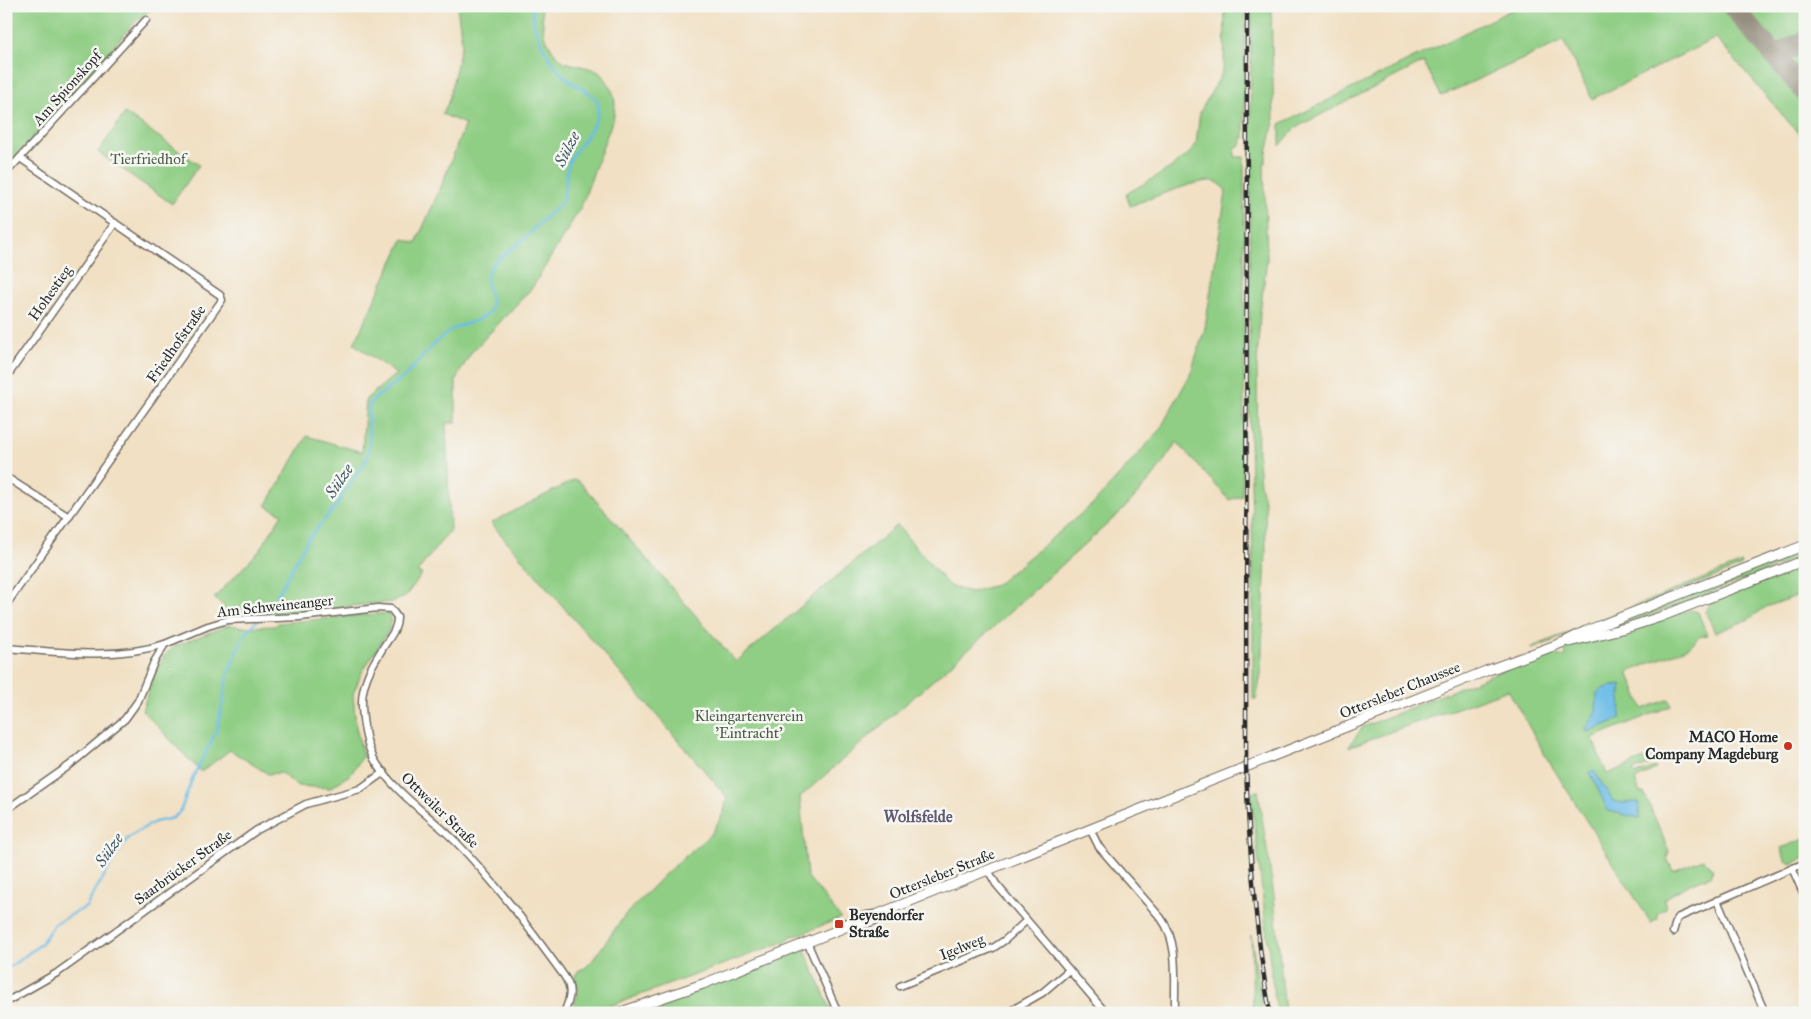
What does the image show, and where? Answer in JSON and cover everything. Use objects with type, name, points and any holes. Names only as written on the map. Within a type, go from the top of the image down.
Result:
[{"type":"main road","name":"Ottersleber Chaussee","points":[[1246,766],[1493,668],[1564,642],[1586,631],[1805,545]]},
{"type":"main road","name":"Ottersleber Chaussee","points":[[1564,642],[1644,622],[1805,560]]},
{"type":"main road","name":"Ottersleber Straße","points":[[618,1013],[703,984],[1246,766]]},
{"type":"street","name":"Am Spionskopf","points":[[6,173],[146,20]]},
{"type":"street","name":"Friedhofstraße","points":[[6,605],[222,300],[220,295],[20,158]]},
{"type":"street","name":"Hohestieg","points":[[6,378],[115,223]]},
{"type":"street","points":[[6,477],[69,517]]},
{"type":"street","name":"Am Schweineanger","points":[[6,648],[100,654],[136,651],[165,644],[218,623],[233,620],[378,608],[391,609]]},
{"type":"street","name":"Ottweiler Straße","points":[[391,609],[397,617],[396,627],[369,672],[362,701],[363,721],[368,744],[374,759],[406,797],[461,846],[506,898],[562,972],[571,992],[564,1013]]},
{"type":"street","points":[[6,810],[70,765],[125,719],[138,701],[154,662],[165,644]]},
{"type":"street","name":"Saarbrücker Straße","points":[[6,1002],[57,973],[257,830],[306,804],[360,789],[384,772]]},
{"type":"street","points":[[1090,829],[1099,847],[1161,918],[1168,929],[1173,950],[1175,1013]]},
{"type":"street","points":[[1673,932],[1677,918],[1805,863]]},
{"type":"street","points":[[1792,868],[1805,897]]},
{"type":"street","points":[[988,870],[995,883],[1026,921],[1106,1013]]},
{"type":"street","points":[[1717,900],[1766,1013]]},
{"type":"street","points":[[845,927],[866,925],[883,918],[900,905]]},
{"type":"street","points":[[830,933],[854,918],[863,915],[880,914]]},
{"type":"street","name":"Igelweg","points":[[900,986],[994,948],[1026,921]]},
{"type":"street","points":[[807,942],[838,1013]]},
{"type":"street","points":[[1007,1013],[1042,993],[1068,970]]},
{"type":"green space","points":[[6,6],[156,6],[137,20],[6,167]]},
{"type":"green space","points":[[457,6],[541,6],[544,35],[553,51],[564,62],[593,69],[602,74],[612,89],[615,103],[614,116],[581,207],[532,288],[471,353],[456,379],[456,423],[446,423],[450,530],[417,572],[422,574],[405,597],[392,602],[278,613],[226,614],[217,616],[225,607],[214,598],[260,550],[282,514],[266,506],[307,436],[362,452],[366,399],[396,374],[354,344],[403,239],[416,243],[443,182],[465,124],[442,114],[448,103],[462,42]]},
{"type":"green space","name":"Kleingartenverein 'Eintracht'","points":[[1225,6],[1245,6],[1244,138],[1241,140],[1242,144],[1235,148],[1235,157],[1244,157],[1242,496],[1229,500],[1177,442],[1153,477],[1123,510],[800,797],[807,876],[841,918],[791,936],[787,941],[591,1013],[569,1013],[578,996],[578,988],[574,977],[579,970],[585,968],[592,961],[625,915],[664,875],[712,833],[724,812],[727,797],[491,523],[574,480],[579,481],[736,662],[897,525],[949,586],[971,592],[996,585],[1095,502],[1159,431],[1190,375],[1205,328],[1226,192],[1217,182],[1204,182],[1183,187],[1130,206],[1126,194],[1175,165],[1196,144],[1200,112],[1221,75],[1224,64]]},
{"type":"green space","points":[[1251,6],[1271,6],[1274,122],[1264,167],[1267,259],[1260,313],[1257,367],[1258,460],[1260,484],[1265,505],[1266,551],[1261,674],[1256,699],[1253,699],[1253,558],[1249,402]]},
{"type":"green space","points":[[1519,6],[1721,6],[1805,104],[1805,141],[1716,38],[1592,99],[1563,41],[1441,96],[1424,62],[1295,128],[1280,146],[1280,124]]},
{"type":"green space","points":[[1745,6],[1805,6],[1805,77]]},
{"type":"green space","name":"Tierfriedhof","points":[[125,113],[199,165],[172,204],[98,152]]},
{"type":"green space","points":[[1805,550],[1805,555],[1700,597],[1622,625],[1595,633],[1594,631],[1651,611]]},
{"type":"green space","points":[[1742,563],[1740,567],[1532,649],[1530,648]]},
{"type":"green space","points":[[1805,564],[1805,593],[1766,607],[1749,619],[1715,633],[1706,612],[1709,603]]},
{"type":"green space","points":[[1691,610],[1698,612],[1707,635],[1699,637],[1689,647],[1628,672],[1643,709],[1669,699],[1671,706],[1592,738],[1607,774],[1651,756],[1653,763],[1633,771],[1635,775],[1655,767],[1656,769],[1635,780],[1640,793],[1644,793],[1669,851],[1667,858],[1673,871],[1703,859],[1713,869],[1711,876],[1689,884],[1664,899],[1666,908],[1657,914],[1658,919],[1651,923],[1548,760],[1508,690],[1348,747],[1363,727],[1523,662],[1554,651],[1559,657],[1566,656],[1565,647]]},
{"type":"green space","points":[[388,613],[391,622],[387,633],[362,672],[353,694],[356,727],[363,756],[351,774],[330,788],[298,786],[281,773],[268,774],[230,750],[201,772],[142,710],[156,670],[165,655],[173,647],[229,625],[242,627],[275,626],[278,623]]},
{"type":"green space","points":[[1258,790],[1274,896],[1285,1013],[1278,1013],[1274,997],[1251,794]]},
{"type":"green space","points":[[1805,839],[1805,858],[1791,864],[1785,860],[1781,848]]},
{"type":"green space","points":[[1251,935],[1263,1013],[1253,1013]]},
{"type":"green space","points":[[804,948],[831,1010],[823,1013],[630,1013]]},
{"type":"water","points":[[1621,684],[1620,719],[1587,732],[1586,728],[1596,714],[1597,693],[1601,689]]},
{"type":"water","points":[[1594,771],[1613,801],[1621,803],[1638,802],[1640,818],[1608,811],[1590,772]]},
{"type":"waterway","name":"Sülze","points":[[6,970],[41,944],[54,924],[86,907],[121,847],[129,837],[155,822],[173,818],[180,812],[193,777],[217,730],[228,674],[242,639],[273,603],[308,539],[333,510],[366,460],[369,447],[368,418],[370,404],[377,396],[405,376],[444,335],[455,328],[480,319],[488,313],[492,304],[487,282],[489,270],[498,259],[521,242],[561,203],[565,192],[569,163],[593,126],[598,112],[598,105],[594,97],[565,77],[552,62],[538,35],[532,6]]},
{"type":"taxiway","points":[[1732,6],[1805,92]]},
{"type":"taxiway","points":[[1775,56],[1805,41]]},
{"type":"railway","points":[[1247,6],[1246,766],[1254,890],[1260,951],[1270,1013]]},
{"type":"place","name":"MACO Home Company Magdeburg","points":[[1788,746]]},
{"type":"place","name":"Beyendorfer Straße","points":[[839,924]]},
{"type":"district","name":"Wolfsfelde","points":[[918,816]]}]
